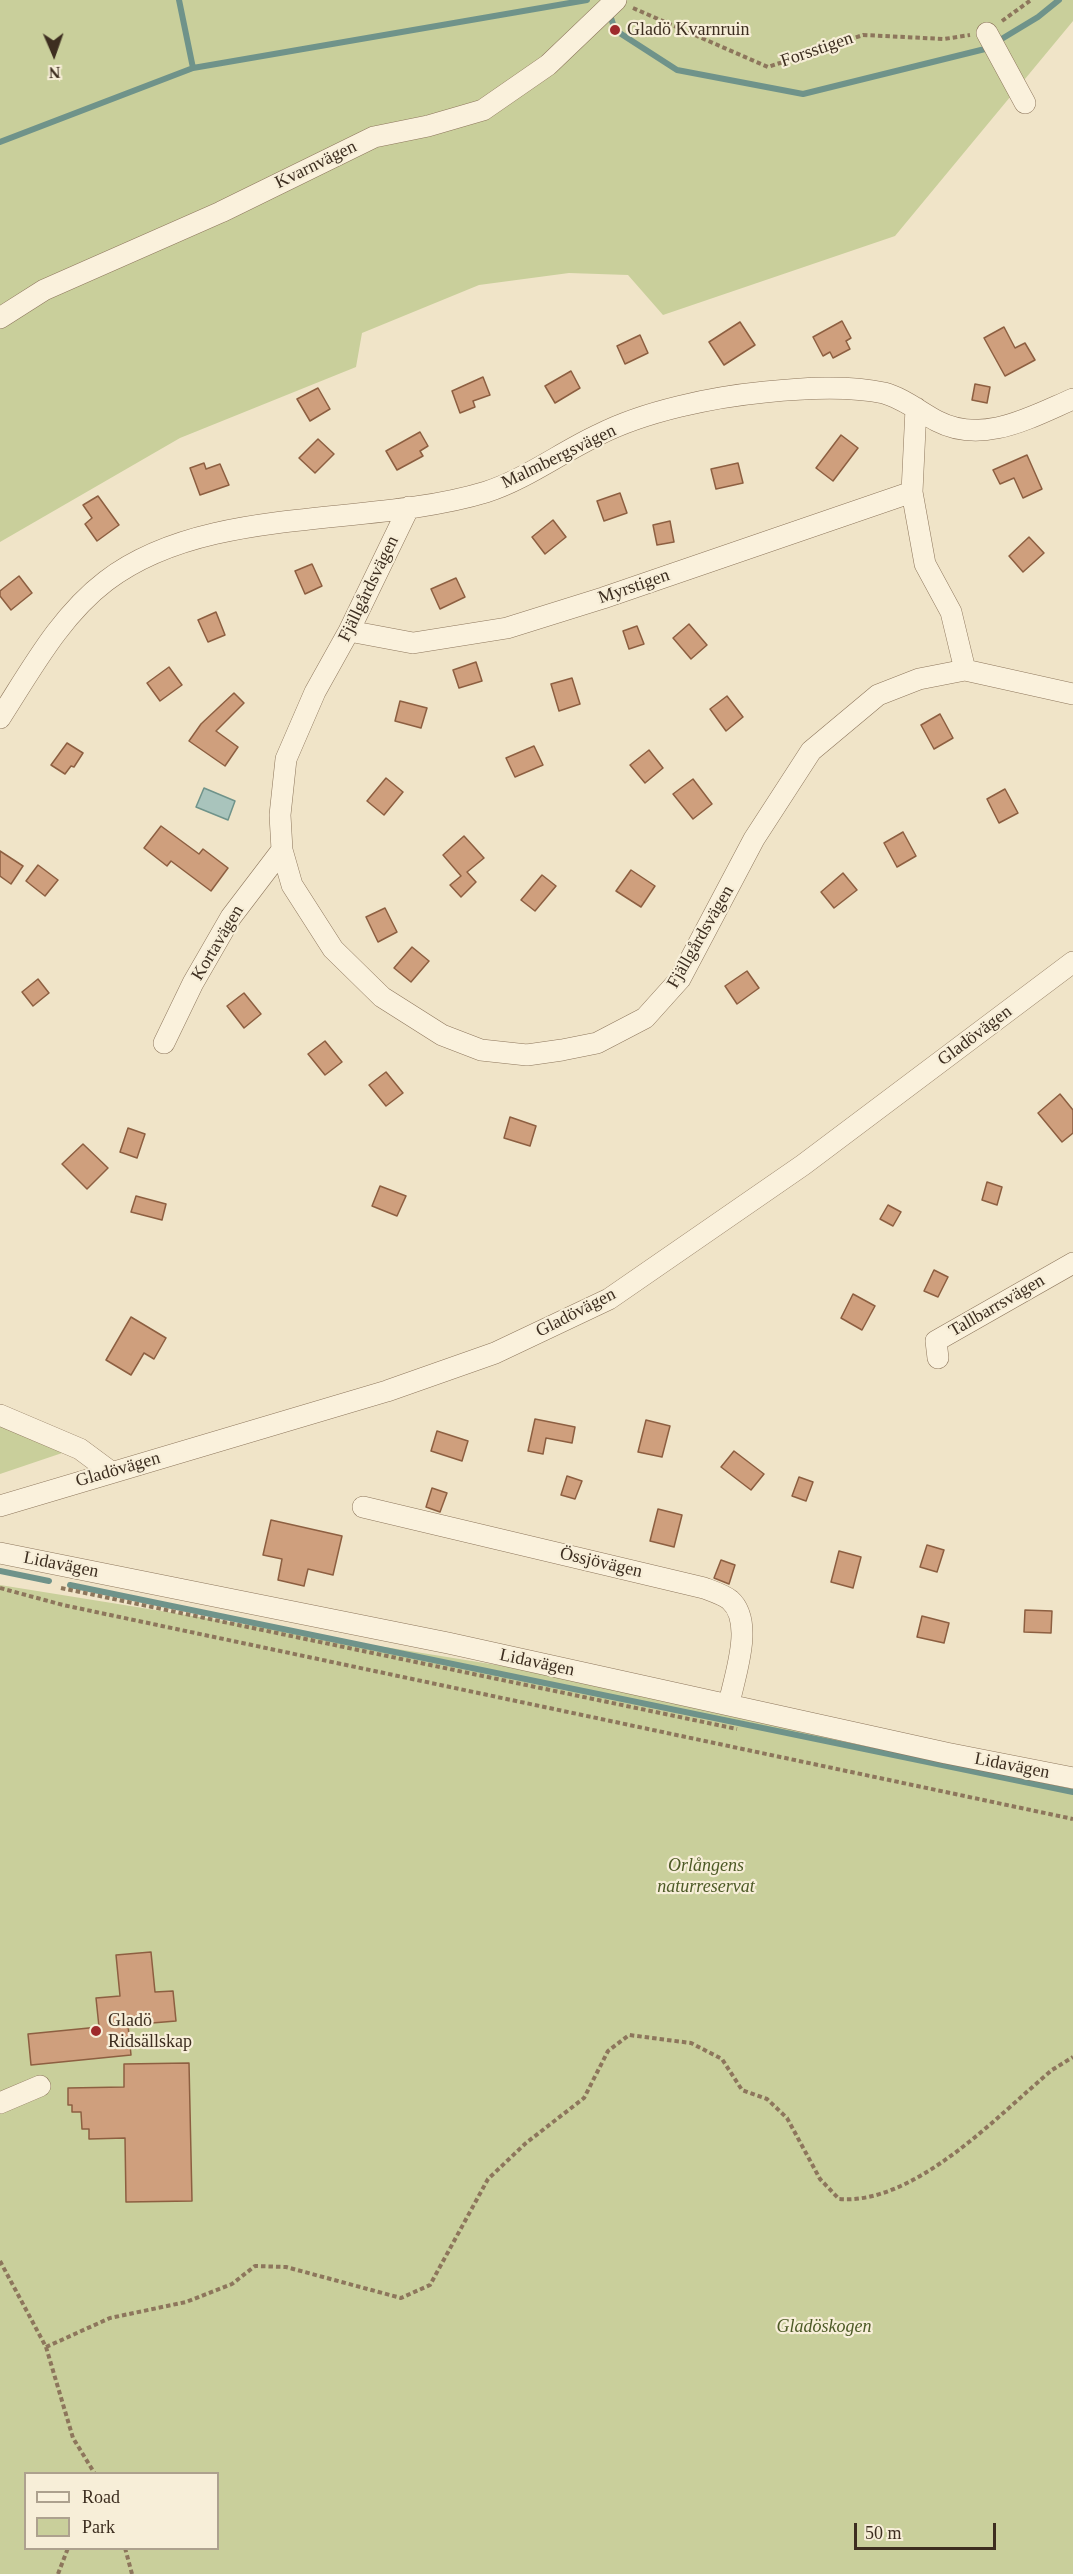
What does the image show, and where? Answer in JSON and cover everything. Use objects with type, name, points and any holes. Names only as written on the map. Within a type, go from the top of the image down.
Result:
[{"type":"street","name":"Kvarnvägen","points":[[0,318],[44,290],[221,212],[374,136],[428,126],[483,110],[548,65],[616,0]]},
{"type":"street","points":[[987,32],[1025,103]]},
{"type":"street","name":"Malmbergsvägen","points":[[0,718],[55,632],[105,582],[155,552],[218,533],[409,507],[487,492],[545,466],[599,434],[682,405],[765,392],[857,388],[888,394],[940,423],[964,428],[993,430],[1012,425],[1073,399]]},
{"type":"street","points":[[916,408],[912,492],[925,564],[951,612],[966,670]]},
{"type":"street","name":"Myrstigen","points":[[349,631],[413,643],[507,628],[603,598],[912,492]]},
{"type":"street","name":"Fjällgårdsvägen","points":[[409,507],[349,631],[315,692],[286,759],[280,815],[282,850],[292,885],[333,949],[382,997],[442,1035],[482,1050],[527,1055],[597,1043],[645,1018],[680,979],[754,839],[811,751],[878,695],[919,679],[966,670],[1073,694]]},
{"type":"street","name":"Kortavägen","points":[[164,1043],[193,983],[231,917],[282,850]]},
{"type":"street","name":"Gladövägen","points":[[0,1506],[252,1433],[387,1391],[495,1353],[609,1299],[803,1165],[1073,962]]},
{"type":"street","name":"Tallbarrsvägen","points":[[938,1358],[936,1341],[1073,1263]]},
{"type":"street","points":[[0,1415],[80,1449],[111,1472]]},
{"type":"street","name":"Össjövägen","points":[[363,1507],[704,1588],[730,1600],[741,1619],[743,1640],[729,1704]]},
{"type":"street","name":"Lidavägen","points":[[0,1553],[448,1643],[946,1753],[1073,1778]]},
{"type":"street","points":[[0,2103],[40,2086]]},
{"type":"path","name":"Forsstigen","points":[[616,0],[768,67],[863,35],[944,39],[987,32]]},
{"type":"path","points":[[987,32],[1030,0]]},
{"type":"path","points":[[0,1588],[68,1606],[1073,1819]]},
{"type":"path","points":[[61,1588],[741,1730]]},
{"type":"path","points":[[46,2347],[110,2318],[195,2299],[232,2284],[255,2266],[286,2267],[401,2298],[430,2285],[488,2179],[526,2143],[584,2098],[608,2050],[629,2035],[691,2043],[722,2059],[741,2090],[767,2099],[787,2118],[820,2179],[838,2199],[860,2200],[889,2191],[936,2168],[1052,2070],[1073,2057]]},
{"type":"path","points":[[0,2261],[46,2347],[73,2438],[94,2472]]},
{"type":"path","points":[[58,2574],[67,2550]]},
{"type":"path","points":[[126,2550],[132,2574]]},
{"type":"green space","points":[[0,0],[1073,0],[1073,21],[895,236],[663,315],[628,275],[569,273],[479,285],[362,333],[356,367],[180,438],[0,542]]},
{"type":"green space","points":[[0,1422],[68,1451],[0,1474]]},
{"type":"green space","points":[[0,1585],[509,1667],[1073,1784],[1073,2574],[0,2574]]},
{"type":"water","points":[[204,788],[235,801],[228,820],[196,807]]},
{"type":"building","points":[[842,321],[851,338],[846,341],[850,349],[833,358],[830,352],[823,356],[813,337]]},
{"type":"building","points":[[740,322],[755,345],[724,365],[709,342]]},
{"type":"building","points":[[1004,327],[1015,348],[1025,343],[1035,360],[1005,376],[984,338]]},
{"type":"building","points":[[640,335],[648,353],[625,364],[617,346]]},
{"type":"building","points":[[571,371],[580,388],[555,403],[545,386]]},
{"type":"building","points":[[483,377],[490,395],[473,401],[475,407],[460,413],[452,391]]},
{"type":"building","points":[[975,384],[990,387],[987,403],[972,400]]},
{"type":"building","points":[[318,388],[330,409],[310,421],[297,399]]},
{"type":"building","points":[[420,432],[428,446],[420,451],[423,456],[397,470],[386,451]]},
{"type":"building","points":[[841,435],[858,448],[833,481],[816,468]]},
{"type":"building","points":[[318,439],[334,454],[315,473],[299,458]]},
{"type":"building","points":[[1027,455],[1042,489],[1023,498],[1014,478],[1000,484],[993,470]]},
{"type":"building","points":[[204,463],[206,469],[220,464],[229,485],[200,495],[190,468]]},
{"type":"building","points":[[738,463],[743,483],[716,489],[711,469]]},
{"type":"building","points":[[620,493],[627,513],[604,521],[597,501]]},
{"type":"building","points":[[98,496],[119,525],[97,541],[85,524],[92,518],[83,505]]},
{"type":"building","points":[[553,520],[566,537],[545,554],[532,537]]},
{"type":"building","points":[[670,521],[674,542],[657,545],[653,525]]},
{"type":"building","points":[[1029,537],[1044,553],[1023,572],[1009,556]]},
{"type":"building","points":[[312,564],[322,586],[305,594],[295,571]]},
{"type":"building","points":[[19,576],[32,593],[11,610],[0,596],[0,591]]},
{"type":"building","points":[[456,578],[465,597],[440,609],[431,589]]},
{"type":"building","points":[[216,612],[225,635],[208,642],[198,620]]},
{"type":"building","points":[[689,624],[707,645],[691,659],[673,638]]},
{"type":"building","points":[[637,626],[644,644],[629,649],[623,631]]},
{"type":"building","points":[[476,662],[482,681],[459,688],[453,670]]},
{"type":"building","points":[[169,667],[182,685],[160,701],[147,683]]},
{"type":"building","points":[[572,678],[580,704],[559,711],[551,684]]},
{"type":"building","points":[[234,693],[244,703],[216,731],[238,747],[225,766],[189,741],[201,724]]},
{"type":"building","points":[[727,696],[743,717],[726,731],[710,709]]},
{"type":"building","points":[[400,701],[427,708],[421,728],[395,721]]},
{"type":"building","points":[[940,714],[953,738],[934,749],[921,725]]},
{"type":"building","points":[[67,743],[83,753],[74,767],[71,766],[65,774],[51,765]]},
{"type":"building","points":[[534,746],[543,765],[515,777],[506,758]]},
{"type":"building","points":[[649,750],[663,768],[645,783],[630,765]]},
{"type":"building","points":[[386,778],[403,792],[384,815],[367,801]]},
{"type":"building","points":[[693,779],[712,804],[693,819],[673,794]]},
{"type":"building","points":[[1005,789],[1018,813],[999,823],[987,799]]},
{"type":"building","points":[[161,826],[199,854],[203,849],[228,868],[211,891],[171,861],[167,866],[144,848]]},
{"type":"building","points":[[903,832],[916,856],[897,867],[884,843]]},
{"type":"building","points":[[464,836],[484,858],[467,872],[476,882],[461,897],[450,885],[461,876],[443,855]]},
{"type":"building","points":[[0,851],[23,866],[11,884],[0,876]]},
{"type":"building","points":[[38,865],[58,880],[45,896],[26,881]]},
{"type":"building","points":[[631,870],[655,886],[641,907],[616,891]]},
{"type":"building","points":[[843,873],[857,890],[834,908],[821,892]]},
{"type":"building","points":[[542,875],[556,886],[535,911],[521,900]]},
{"type":"building","points":[[385,908],[397,932],[378,942],[366,917]]},
{"type":"building","points":[[412,947],[429,961],[411,982],[394,968]]},
{"type":"building","points":[[747,971],[759,988],[737,1004],[725,986]]},
{"type":"building","points":[[38,979],[49,993],[33,1006],[22,992]]},
{"type":"building","points":[[244,993],[261,1014],[244,1028],[227,1006]]},
{"type":"building","points":[[325,1041],[342,1062],[325,1075],[308,1054]]},
{"type":"building","points":[[386,1072],[403,1093],[386,1106],[369,1085]]},
{"type":"building","points":[[1060,1094],[1073,1110],[1073,1133],[1062,1142],[1038,1113]]},
{"type":"building","points":[[510,1117],[536,1126],[530,1146],[504,1138]]},
{"type":"building","points":[[128,1128],[145,1134],[137,1158],[120,1152]]},
{"type":"building","points":[[83,1144],[108,1168],[87,1189],[62,1164]]},
{"type":"building","points":[[987,1182],[1002,1187],[997,1205],[982,1200]]},
{"type":"building","points":[[380,1186],[406,1196],[397,1216],[372,1206]]},
{"type":"building","points":[[136,1196],[166,1204],[162,1220],[131,1212]]},
{"type":"building","points":[[888,1205],[901,1212],[893,1226],[880,1219]]},
{"type":"building","points":[[934,1270],[948,1277],[938,1297],[924,1291]]},
{"type":"building","points":[[853,1294],[875,1306],[862,1330],[841,1318]]},
{"type":"building","points":[[131,1317],[166,1338],[154,1359],[144,1353],[131,1375],[106,1360]]},
{"type":"building","points":[[535,1419],[575,1427],[572,1443],[546,1438],[543,1454],[528,1451]]},
{"type":"building","points":[[646,1420],[670,1426],[662,1457],[638,1452]]},
{"type":"building","points":[[437,1431],[468,1441],[462,1461],[431,1451]]},
{"type":"building","points":[[734,1451],[764,1474],[751,1490],[721,1467]]},
{"type":"building","points":[[567,1476],[582,1481],[575,1499],[561,1495]]},
{"type":"building","points":[[799,1477],[813,1482],[806,1501],[792,1496]]},
{"type":"building","points":[[432,1488],[447,1493],[440,1512],[426,1507]]},
{"type":"building","points":[[658,1509],[682,1515],[674,1547],[650,1541]]},
{"type":"building","points":[[271,1520],[342,1536],[333,1575],[308,1569],[304,1586],[278,1580],[282,1559],[263,1555]]},
{"type":"building","points":[[927,1545],[944,1550],[937,1572],[920,1567]]},
{"type":"building","points":[[839,1551],[861,1557],[853,1588],[831,1582]]},
{"type":"building","points":[[721,1560],[735,1565],[729,1584],[714,1578]]},
{"type":"building","points":[[1025,1610],[1052,1611],[1051,1633],[1024,1632]]},
{"type":"building","points":[[922,1616],[949,1623],[944,1643],[917,1637]]},
{"type":"building","name":"Gladö Ridsällskap","points":[[151,1952],[155,1992],[173,1991],[176,2021],[128,2025],[131,2055],[31,2065],[28,2034],[99,2027],[96,1998],[120,1996],[116,1955]]},
{"type":"building","points":[[189,2063],[192,2201],[126,2202],[125,2138],[89,2139],[89,2129],[82,2129],[81,2112],[72,2112],[72,2105],[68,2105],[68,2088],[124,2087],[124,2064]]},
{"type":"waterway","points":[[179,0],[193,68]]},
{"type":"waterway","points":[[0,142],[193,68],[587,0]]},
{"type":"waterway","points":[[611,18],[615,30],[677,70],[803,94],[985,49],[1038,17],[1059,0]]},
{"type":"waterway","points":[[0,1571],[49,1581]]},
{"type":"waterway","points":[[70,1585],[1073,1792]]},
{"type":"place","name":"Gladö Kvarnruin","points":[[615,30]]},
{"type":"place","name":"Gladö Ridsällskap","points":[[96,2031]]},
{"type":"park label","name":"Orlångens naturreservat","points":[[706,1876]]},
{"type":"park label","name":"Gladöskogen","points":[[824,2327]]}]
